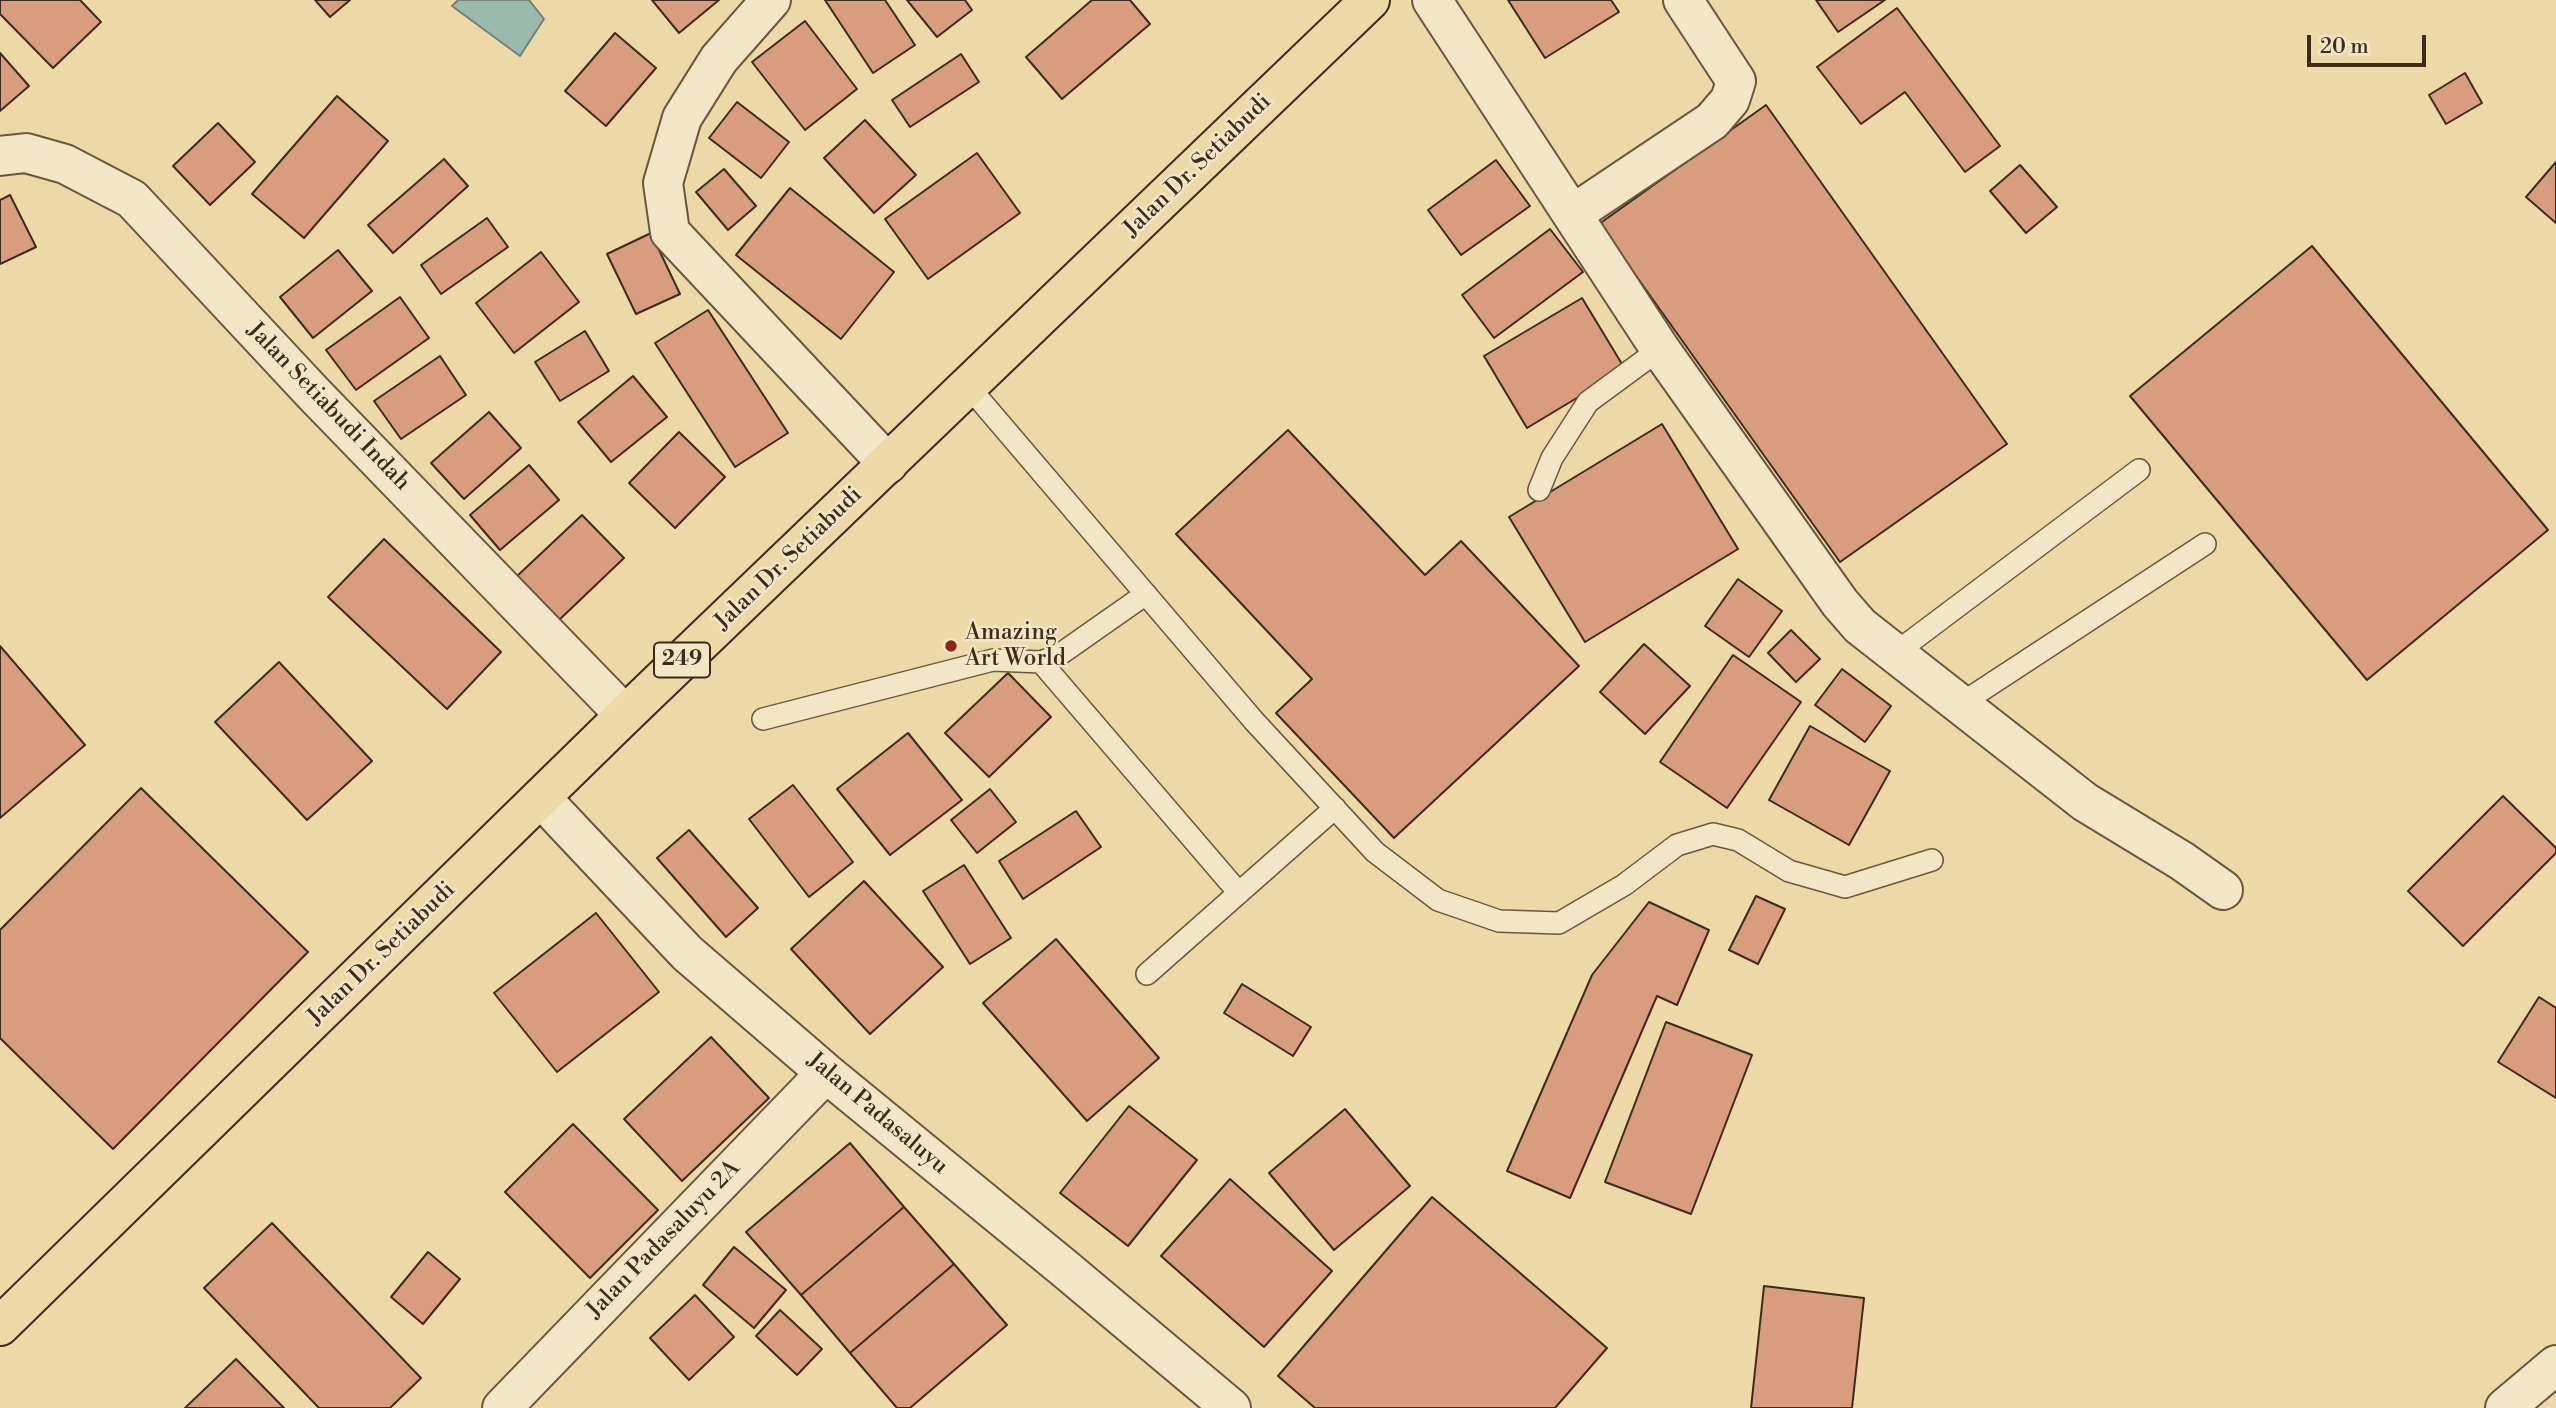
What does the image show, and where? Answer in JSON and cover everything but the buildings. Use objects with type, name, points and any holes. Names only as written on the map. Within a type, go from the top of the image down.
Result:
[{"type":"main road","name":"Jalan Dr. Setiabudi","points":[[0,1326],[625,715],[1370,0]]},
{"type":"street","points":[[771,0],[719,59],[682,118],[663,183],[670,232],[888,464]]},
{"type":"street","points":[[1432,0],[1660,349],[1840,603],[1860,626],[2085,802],[2182,861],[2222,890]]},
{"type":"street","points":[[1573,214],[1712,121],[1730,100],[1736,81],[1683,0]]},
{"type":"street","name":"Jalan Setiabudi Indah","points":[[0,156],[26,153],[65,164],[132,199],[322,403],[625,715]]},
{"type":"street","name":"Jalan Padasaluyu","points":[[542,799],[687,953],[826,1073],[1231,1408]]},
{"type":"street","name":"Jalan Padasaluyu 2A","points":[[502,1408],[826,1073]]},
{"type":"street","points":[[2505,1408],[2556,1365]]},
{"type":"lane","points":[[1539,490],[1552,458],[1588,402],[1660,349]]},
{"type":"lane","points":[[968,386],[1254,721],[1375,852],[1438,900],[1499,921],[1559,923],[1624,885],[1676,845],[1713,834],[1738,840],[1789,871],[1845,887],[1932,860]]},
{"type":"lane","points":[[1894,654],[2139,470]]},
{"type":"lane","points":[[1959,705],[2205,544]]},
{"type":"lane","points":[[763,719],[993,660],[1041,663],[1059,655],[1146,594]]},
{"type":"lane","points":[[1041,663],[1239,892]]},
{"type":"lane","points":[[1147,974],[1335,808]]},
{"type":"shaded area","points":[[458,0],[529,0],[544,19],[520,56],[452,6]]},
{"type":"place","name":"Amazing Art World","points":[[951,646]]}]
